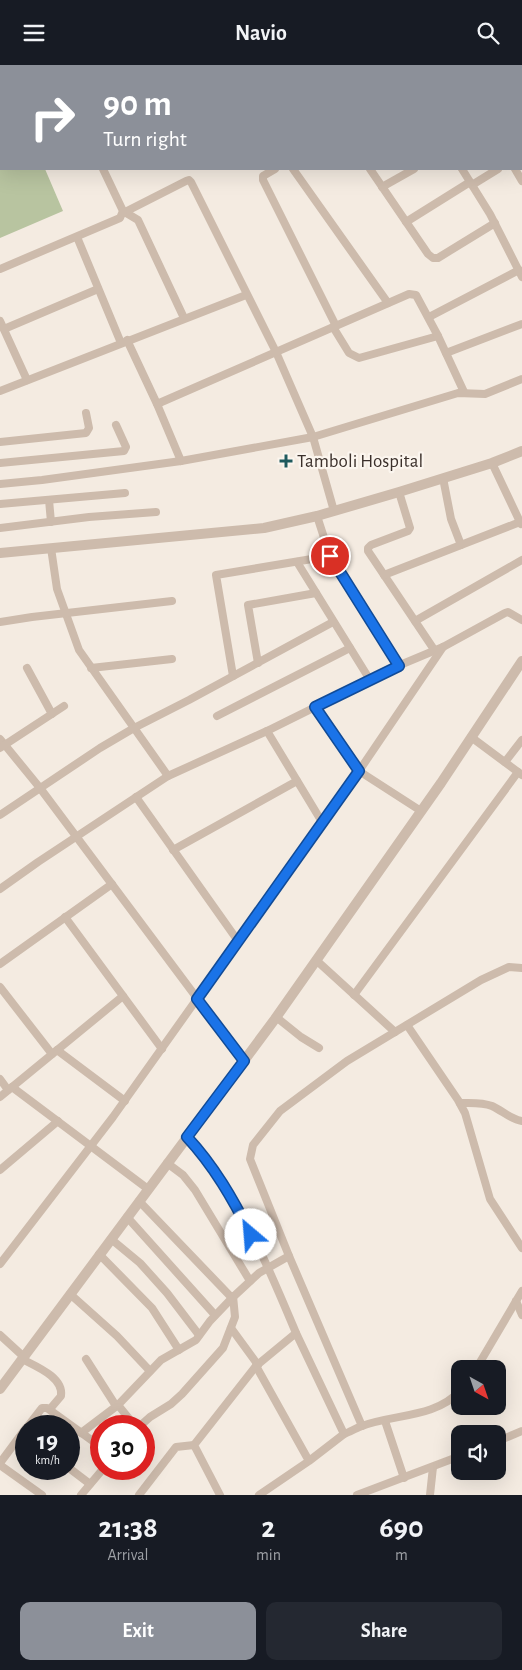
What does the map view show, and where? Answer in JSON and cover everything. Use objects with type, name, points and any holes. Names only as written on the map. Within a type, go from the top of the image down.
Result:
[{"type":"street","points":[[104,170],[124,211],[138,220],[184,319]]},
{"type":"street","points":[[273,170],[263,176],[263,180],[334,327],[349,353],[359,358],[438,336]]},
{"type":"street","points":[[294,170],[388,303]]},
{"type":"street","points":[[371,170],[428,254],[433,258],[438,257],[494,223]]},
{"type":"street","points":[[382,187],[412,170]]},
{"type":"street","points":[[429,317],[521,274],[463,170]]},
{"type":"street","points":[[406,222],[496,170]]},
{"type":"street","points":[[516,170],[522,181]]},
{"type":"street","points":[[0,269],[120,218],[124,211],[189,180],[192,182],[246,295],[276,352],[313,437],[334,511]]},
{"type":"street","points":[[76,237],[98,289],[157,404],[181,461]]},
{"type":"street","points":[[4,329],[98,289]]},
{"type":"street","points":[[157,404],[388,303],[413,294],[416,295],[429,317],[464,392]]},
{"type":"street","points":[[0,391],[246,295]]},
{"type":"street","points":[[0,321],[27,380]]},
{"type":"street","points":[[446,353],[522,324]]},
{"type":"street","points":[[0,484],[181,461],[313,437],[464,392],[485,394],[522,379]]},
{"type":"street","points":[[0,441],[86,433],[89,429],[86,413]]},
{"type":"street","points":[[0,463],[124,451],[126,447],[116,425]]},
{"type":"street","points":[[0,553],[264,528],[317,516],[399,492],[492,463],[522,451]]},
{"type":"street","points":[[384,575],[521,524],[492,463]]},
{"type":"street","points":[[443,478],[451,519],[461,545]]},
{"type":"street","points":[[399,492],[410,529],[371,545],[368,551],[415,621],[439,649]]},
{"type":"street","points":[[0,504],[125,493]]},
{"type":"street","points":[[49,500],[52,522]]},
{"type":"street","points":[[0,528],[156,512]]},
{"type":"street","points":[[317,516],[330,556],[399,666]]},
{"type":"street","points":[[51,548],[58,589],[79,650],[168,776]]},
{"type":"street","points":[[233,676],[216,575],[330,556]]},
{"type":"street","points":[[415,621],[522,560]]},
{"type":"street","points":[[297,562],[370,680]]},
{"type":"street","points":[[258,663],[248,605],[316,593]]},
{"type":"street","points":[[0,623],[66,613],[172,601]]},
{"type":"street","points":[[0,889],[76,836],[168,776],[267,731],[399,666],[439,649],[504,613],[508,612],[522,620]]},
{"type":"street","points":[[0,815],[134,728],[333,622]]},
{"type":"street","points":[[217,716],[350,648]]},
{"type":"street","points":[[0,1263],[125,1101],[359,771],[439,649]]},
{"type":"street","points":[[91,668],[172,659]]},
{"type":"street","points":[[0,1389],[276,1017],[421,811],[522,661]]},
{"type":"street","points":[[27,668],[52,714]]},
{"type":"street","points":[[64,706],[2,744],[40,788],[244,1061]]},
{"type":"street","points":[[315,707],[359,771],[421,811]]},
{"type":"street","points":[[267,731],[322,822]]},
{"type":"street","points":[[354,995],[520,773],[472,737]]},
{"type":"street","points":[[505,762],[522,740]]},
{"type":"street","points":[[173,850],[297,781]]},
{"type":"street","points":[[136,797],[238,941]]},
{"type":"street","points":[[0,964],[112,884]]},
{"type":"street","points":[[65,917],[162,1049]]},
{"type":"street","points":[[316,960],[395,1032]]},
{"type":"street","points":[[362,1425],[289,1256],[250,1159],[253,1145],[280,1111],[347,1061],[481,980],[509,967],[522,968]]},
{"type":"street","points":[[0,987],[55,1052],[125,1101]]},
{"type":"street","points":[[0,1097],[123,996]]},
{"type":"street","points":[[276,1017],[301,1037],[319,1048]]},
{"type":"street","points":[[407,1025],[460,1103],[490,1199],[522,1248]]},
{"type":"street","points":[[0,1079],[148,1189]]},
{"type":"street","points":[[460,1103],[483,1103],[514,1119],[522,1121]]},
{"type":"street","points":[[0,1170],[58,1121]]},
{"type":"street","points":[[187,1137],[211,1165],[229,1192],[268,1268],[296,1333],[344,1434]]},
{"type":"street","points":[[167,1163],[183,1175],[195,1190],[250,1281]]},
{"type":"street","points":[[139,1201],[233,1297],[236,1314],[223,1348],[182,1394],[171,1404],[153,1415]]},
{"type":"street","points":[[127,1217],[215,1315]]},
{"type":"street","points":[[111,1239],[140,1263],[199,1335]]},
{"type":"street","points":[[99,1254],[152,1308],[179,1350]]},
{"type":"street","points":[[81,1433],[117,1405],[161,1360],[192,1342],[215,1315],[250,1281],[289,1256]]},
{"type":"street","points":[[481,1360],[522,1291]]},
{"type":"street","points":[[70,1294],[117,1336],[150,1371]]},
{"type":"street","points":[[516,1301],[522,1315]]},
{"type":"street","points":[[231,1328],[257,1365],[309,1461]]},
{"type":"street","points":[[139,1495],[176,1447],[194,1445],[257,1365],[296,1333]]},
{"type":"street","points":[[0,1335],[23,1358],[50,1375],[60,1387],[61,1396],[50,1409]]},
{"type":"street","points":[[86,1359],[126,1415]]},
{"type":"street","points":[[259,1495],[309,1461],[344,1434],[362,1425],[413,1415],[445,1403],[451,1398]]},
{"type":"street","points":[[37,1415],[44,1407],[50,1409],[90,1439]]},
{"type":"street","points":[[385,1421],[404,1478]]},
{"type":"street","points":[[506,1438],[522,1431]]},
{"type":"street","points":[[15,1445],[0,1464],[42,1495]]},
{"type":"street","points":[[194,1445],[220,1495]]},
{"type":"street","points":[[357,1495],[370,1493],[451,1460]]},
{"type":"street","points":[[430,1495],[433,1467]]},
{"type":"street","points":[[80,1476],[90,1484]]},
{"type":"street","points":[[81,1495],[93,1480]]},
{"type":"green space","points":[[0,170],[45,170],[63,211],[0,238]]},
{"type":"place","name":"Tamboli Hospital","points":[[286,461]]},
{"type":"route","points":[[251,1235],[229,1192],[202,1153],[187,1137],[244,1061],[197,999],[359,771],[315,707],[399,666],[330,556]]}]
